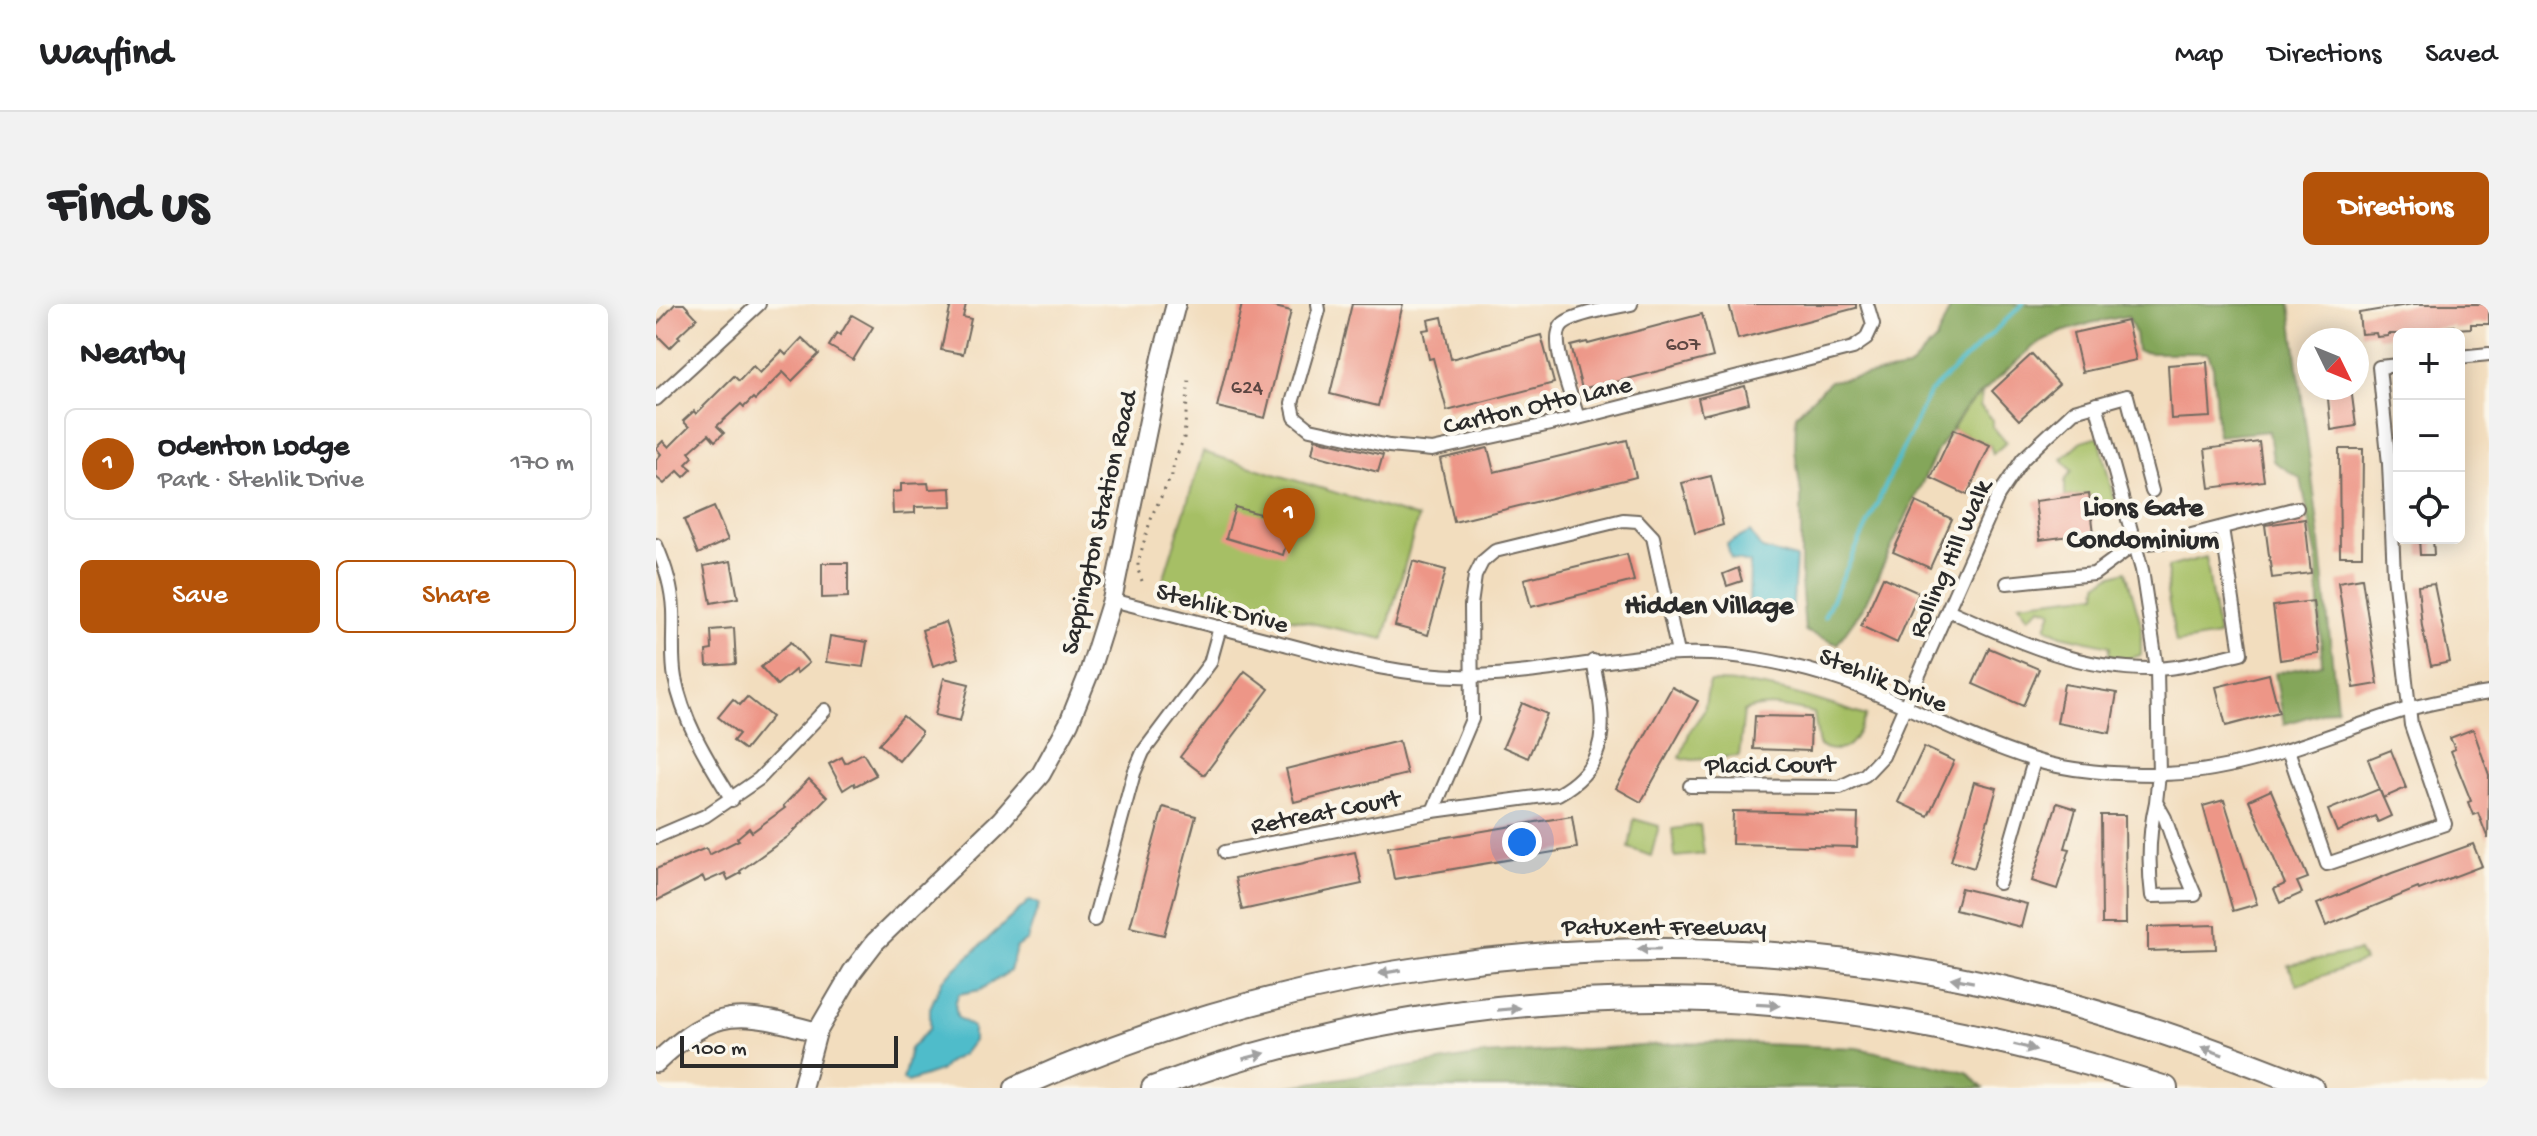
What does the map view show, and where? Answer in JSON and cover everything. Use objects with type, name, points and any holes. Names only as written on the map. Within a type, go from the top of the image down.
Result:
[{"type":"highway","name":"Patuxent Freeway","points":[[1016,1088],[1205,1016],[1373,975],[1454,962],[1542,953],[1698,949],[1877,964],[1977,982],[2084,1009],[2188,1042],[2312,1088]]},
{"type":"highway","points":[[1153,1088],[1297,1044],[1382,1026],[1463,1013],[1623,1000],[1780,1005],[1867,1015],[1979,1036],[2066,1057],[2166,1088]]},
{"type":"main road","name":"Sappington Station Road","points":[[802,1088],[817,1032],[852,972],[875,942],[1001,820],[1041,774],[1069,723],[1112,600],[1162,357],[1176,304]]},
{"type":"main road","points":[[656,1063],[701,1026],[727,1017],[753,1017],[817,1032]]},
{"type":"street","points":[[656,399],[759,304]]},
{"type":"street","name":"Carlton Otto Lane","points":[[1318,304],[1319,310],[1292,403],[1295,417],[1310,429],[1389,446],[1432,450],[1578,418],[1853,348],[1866,339],[1873,324],[1867,304]]},
{"type":"street","points":[[1578,418],[1557,347],[1558,331],[1564,323],[1579,317],[1631,304]]},
{"type":"street","points":[[2465,356],[2489,354]]},
{"type":"street","points":[[2288,750],[2327,864],[2445,824],[2411,725],[2409,709],[2394,575],[2389,464],[2379,367],[2393,366]]},
{"type":"street","name":"Rolling Hill Walk","points":[[1905,708],[1998,496],[2015,467],[2038,442],[2074,411],[2127,396],[2152,491]]},
{"type":"street","points":[[2096,404],[2142,570],[2157,669],[2159,774],[2151,824],[2149,877],[2152,896],[2195,895],[2156,802]]},
{"type":"street","points":[[2007,583],[2094,574],[2135,544],[2168,541],[2297,508]]},
{"type":"street","name":"Retreat Court","points":[[1433,811],[1472,719],[1471,605],[1475,576],[1482,562],[1495,551],[1623,520],[1638,521],[1653,537],[1678,653]]},
{"type":"street","points":[[1948,610],[2029,647],[2098,666],[2157,669],[2241,653],[2222,528]]},
{"type":"street","points":[[656,545],[665,567],[673,607],[675,676],[682,707],[694,739],[732,800]]},
{"type":"street","name":"Stehlik Drive","points":[[1112,600],[1400,672],[1472,676],[1678,653],[1755,658],[1848,683],[1966,736],[2034,761],[2086,770],[2159,774],[2231,766],[2409,709],[2489,693]]},
{"type":"street","points":[[1094,920],[1134,773],[1143,752],[1210,663],[1220,627]]},
{"type":"street","name":"Retreat Court","points":[[1225,852],[1433,811],[1558,794],[1575,785],[1590,767],[1601,740],[1604,719],[1593,661]]},
{"type":"street","name":"Placid Court","points":[[1690,786],[1840,787],[1865,775],[1883,756],[1905,708]]},
{"type":"street","points":[[656,837],[705,816],[732,800],[759,779],[825,710]]},
{"type":"street","points":[[1999,883],[2034,761]]},
{"type":"path","points":[[1142,581],[1138,563],[1147,531],[1172,475],[1184,438],[1189,377]]},
{"type":"green space","points":[[1952,304],[2290,304],[2297,359],[2297,400],[2302,400],[2337,708],[2284,724],[2275,673],[2322,664],[2317,559],[2301,479],[2273,461],[2269,431],[2218,436],[2213,367],[2208,353],[2137,351],[2135,333],[2128,316],[2062,332],[2034,346],[1967,406],[1937,451],[1864,606],[1837,644],[1805,631],[1801,581],[1801,494],[1795,450],[1796,415],[1830,381],[1908,369],[1936,340]]},
{"type":"green space","points":[[1982,393],[1980,406],[1993,420],[1992,427],[2007,442],[1993,454],[1990,445],[1952,429],[1967,406]]},
{"type":"green space","points":[[2099,437],[2116,508],[2092,514],[2089,494],[2065,497],[2065,481],[2072,471],[2062,459],[2082,441]]},
{"type":"green space","points":[[1203,452],[1418,518],[1384,639],[1160,590]]},
{"type":"green space","points":[[2206,557],[2218,636],[2176,643],[2167,593],[2168,567]]},
{"type":"green space","points":[[2126,571],[2141,624],[2141,655],[2124,660],[2109,656],[2110,646],[2061,635],[2046,627],[2052,611],[2041,607],[2029,617],[2019,603],[2097,594],[2098,584]]},
{"type":"green space","points":[[1709,682],[1769,688],[1866,716],[1854,739],[1837,750],[1819,746],[1814,713],[1779,707],[1753,708],[1744,711],[1739,756],[1693,760],[1680,758],[1690,731],[1704,711]]},
{"type":"green space","points":[[1634,819],[1659,826],[1651,856],[1629,848]]},
{"type":"green space","points":[[1700,825],[1704,854],[1675,857],[1672,829]]},
{"type":"green space","points":[[2359,951],[2364,961],[2297,985],[2288,965]]},
{"type":"green space","points":[[1712,1042],[1858,1048],[1967,1072],[1983,1088],[1280,1088],[1482,1055]]},
{"type":"water","points":[[1750,532],[1762,549],[1796,558],[1792,616],[1749,613],[1750,563],[1731,559],[1727,544]]},
{"type":"water","points":[[1030,900],[1039,904],[1027,940],[1016,948],[1010,971],[980,990],[959,994],[955,1003],[957,1017],[973,1027],[973,1041],[963,1054],[948,1062],[940,1071],[908,1082],[903,1080],[910,1049],[930,1028],[930,1008],[942,981]]},
{"type":"building","points":[[675,304],[684,304],[697,318],[670,348],[656,334],[656,325]]},
{"type":"building","points":[[951,304],[966,304],[963,317],[971,319],[963,354],[941,350]]},
{"type":"building","points":[[1242,304],[1263,304],[1291,311],[1265,418],[1217,407]]},
{"type":"building","points":[[1352,304],[1403,304],[1378,406],[1330,394]]},
{"type":"building","points":[[1729,304],[1856,304],[1856,308],[1738,339]]},
{"type":"building","points":[[2413,304],[2489,304],[2489,324],[2471,324],[2471,328],[2465,328],[2393,328],[2393,334],[2377,337],[2376,333],[2369,333],[2369,328],[2360,328],[2359,313]]},
{"type":"building","points":[[1702,314],[1713,357],[1582,389],[1571,346]]},
{"type":"building","points":[[852,315],[873,327],[853,360],[829,346]]},
{"type":"building","points":[[1442,317],[1451,359],[1541,335],[1554,383],[1447,411],[1433,358],[1429,359],[1423,330],[1430,329],[1428,320]]},
{"type":"building","points":[[2127,321],[2136,360],[2082,372],[2073,333]]},
{"type":"building","points":[[802,338],[819,354],[792,381],[783,372],[755,400],[753,398],[744,407],[741,404],[717,426],[724,433],[715,441],[709,434],[689,452],[693,457],[686,464],[692,469],[684,477],[678,471],[664,484],[656,477],[656,460],[661,454],[656,448],[663,441],[669,447],[689,427],[683,421],[694,411],[696,414],[734,376],[739,381],[753,366],[760,373],[782,351],[786,355]]},
{"type":"building","points":[[2032,354],[2059,384],[2019,420],[1992,391]]},
{"type":"building","points":[[2207,362],[2211,417],[2171,419],[2168,365]]},
{"type":"building","points":[[1745,386],[1749,403],[1702,415],[1698,398]]},
{"type":"building","points":[[2328,400],[2353,400],[2356,426],[2331,430]]},
{"type":"building","points":[[1954,429],[1990,445],[1967,495],[1931,478]]},
{"type":"building","points":[[1315,439],[1383,455],[1378,472],[1312,454]]},
{"type":"building","points":[[1627,440],[1636,477],[1454,522],[1440,459],[1488,448],[1494,472]]},
{"type":"building","points":[[2259,442],[2264,481],[2210,488],[2205,449]]},
{"type":"building","points":[[2339,449],[2363,449],[2362,556],[2340,556]]},
{"type":"building","points":[[1711,476],[1723,525],[1695,533],[1682,483]]},
{"type":"building","points":[[928,483],[929,489],[951,488],[952,506],[915,507],[915,513],[893,514],[892,492],[901,491],[901,484]]},
{"type":"building","points":[[2089,494],[2094,533],[2040,540],[2035,501]]},
{"type":"building","points":[[1916,502],[1952,519],[1930,568],[1893,552]]},
{"type":"building","points":[[714,507],[728,540],[698,554],[684,520]]},
{"type":"building","points":[[1235,507],[1292,523],[1283,555],[1226,538]]},
{"type":"building","points":[[2305,519],[2311,573],[2272,578],[2265,525]]},
{"type":"building","points":[[2419,544],[2433,544],[2434,555],[2420,555]]},
{"type":"building","points":[[1627,554],[1634,581],[1531,607],[1524,579]]},
{"type":"building","points":[[731,561],[738,598],[711,603],[704,566]]},
{"type":"building","points":[[1413,561],[1446,570],[1428,635],[1395,626]]},
{"type":"building","points":[[822,563],[848,563],[848,597],[822,598]]},
{"type":"building","points":[[1738,568],[1742,581],[1727,586],[1723,574]]},
{"type":"building","points":[[1883,577],[1919,593],[1897,643],[1861,626]]},
{"type":"building","points":[[2362,578],[2378,684],[2354,688],[2338,582]]},
{"type":"building","points":[[2434,584],[2450,662],[2431,666],[2422,626],[2418,586]]},
{"type":"building","points":[[2313,601],[2319,654],[2280,660],[2273,606]]},
{"type":"building","points":[[946,622],[958,658],[933,666],[922,630]]},
{"type":"building","points":[[734,628],[736,664],[707,666],[706,651],[712,650],[711,630]]},
{"type":"building","points":[[830,636],[867,642],[863,667],[826,662]]},
{"type":"building","points":[[791,642],[809,663],[777,685],[761,667]]},
{"type":"building","points":[[1989,648],[2039,669],[2023,706],[1973,684]]},
{"type":"building","points":[[1245,671],[1269,689],[1204,775],[1180,757]]},
{"type":"building","points":[[2269,674],[2279,712],[2226,726],[2216,687]]},
{"type":"building","points":[[944,678],[969,684],[960,721],[935,715]]},
{"type":"building","points":[[2064,684],[2117,693],[2110,733],[2057,723]]},
{"type":"building","points":[[1672,687],[1698,701],[1641,802],[1616,788]]},
{"type":"building","points":[[747,697],[772,717],[745,750],[733,741],[739,734],[718,717],[733,699],[740,705]]},
{"type":"building","points":[[1522,703],[1547,714],[1528,758],[1503,747]]},
{"type":"building","points":[[903,716],[921,731],[921,735],[899,761],[879,744]]},
{"type":"building","points":[[1755,716],[1811,717],[1810,751],[1753,749]]},
{"type":"building","points":[[2473,729],[2489,775],[2488,839],[2478,813],[2473,815],[2468,802],[2471,801],[2451,751],[2455,749],[2450,738]]},
{"type":"building","points":[[1399,741],[1407,774],[1294,802],[1286,769]]},
{"type":"building","points":[[1924,747],[1954,761],[1928,816],[1898,802]]},
{"type":"building","points":[[2391,750],[2406,788],[2383,798],[2368,759]]},
{"type":"building","points":[[863,753],[876,775],[843,790],[829,764],[842,757],[845,763]]},
{"type":"building","points":[[809,779],[827,797],[789,836],[728,880],[725,873],[705,882],[703,877],[656,901],[656,869],[706,848],[709,855],[739,840],[737,838],[749,828],[752,832],[785,808],[783,806]]},
{"type":"building","points":[[1974,782],[1997,788],[1974,868],[1951,861]]},
{"type":"building","points":[[2379,789],[2391,816],[2378,822],[2375,816],[2337,832],[2328,810]]},
{"type":"building","points":[[2271,790],[2308,878],[2297,882],[2302,893],[2280,903],[2274,889],[2285,884],[2249,800]]},
{"type":"building","points":[[2224,800],[2257,904],[2233,911],[2203,806]]},
{"type":"building","points":[[2057,803],[2076,809],[2065,848],[2070,849],[2057,889],[2032,881]]},
{"type":"building","points":[[1163,807],[1196,816],[1164,935],[1130,927]]},
{"type":"building","points":[[1733,811],[1858,814],[1857,847],[1732,844]]},
{"type":"building","points":[[2101,815],[2125,815],[2126,924],[2102,924]]},
{"type":"building","points":[[1572,816],[1577,848],[1394,879],[1388,847]]},
{"type":"building","points":[[2473,844],[2482,866],[2418,888],[2326,926],[2317,904]]},
{"type":"building","points":[[1355,852],[1362,884],[1242,910],[1235,878]]},
{"type":"building","points":[[1961,888],[2027,904],[2021,927],[1955,910]]},
{"type":"building","points":[[2215,925],[2216,949],[2148,951],[2148,927]]},
{"type":"waterway","points":[[1824,617],[1929,393],[2023,304]]},
{"type":"place","name":"Odenton Lodge","points":[[1289,554]]},
{"type":"district","name":"Lions Gate Condominium","points":[[2143,521]]},
{"type":"district","name":"Hidden Village","points":[[1709,603]]}]
